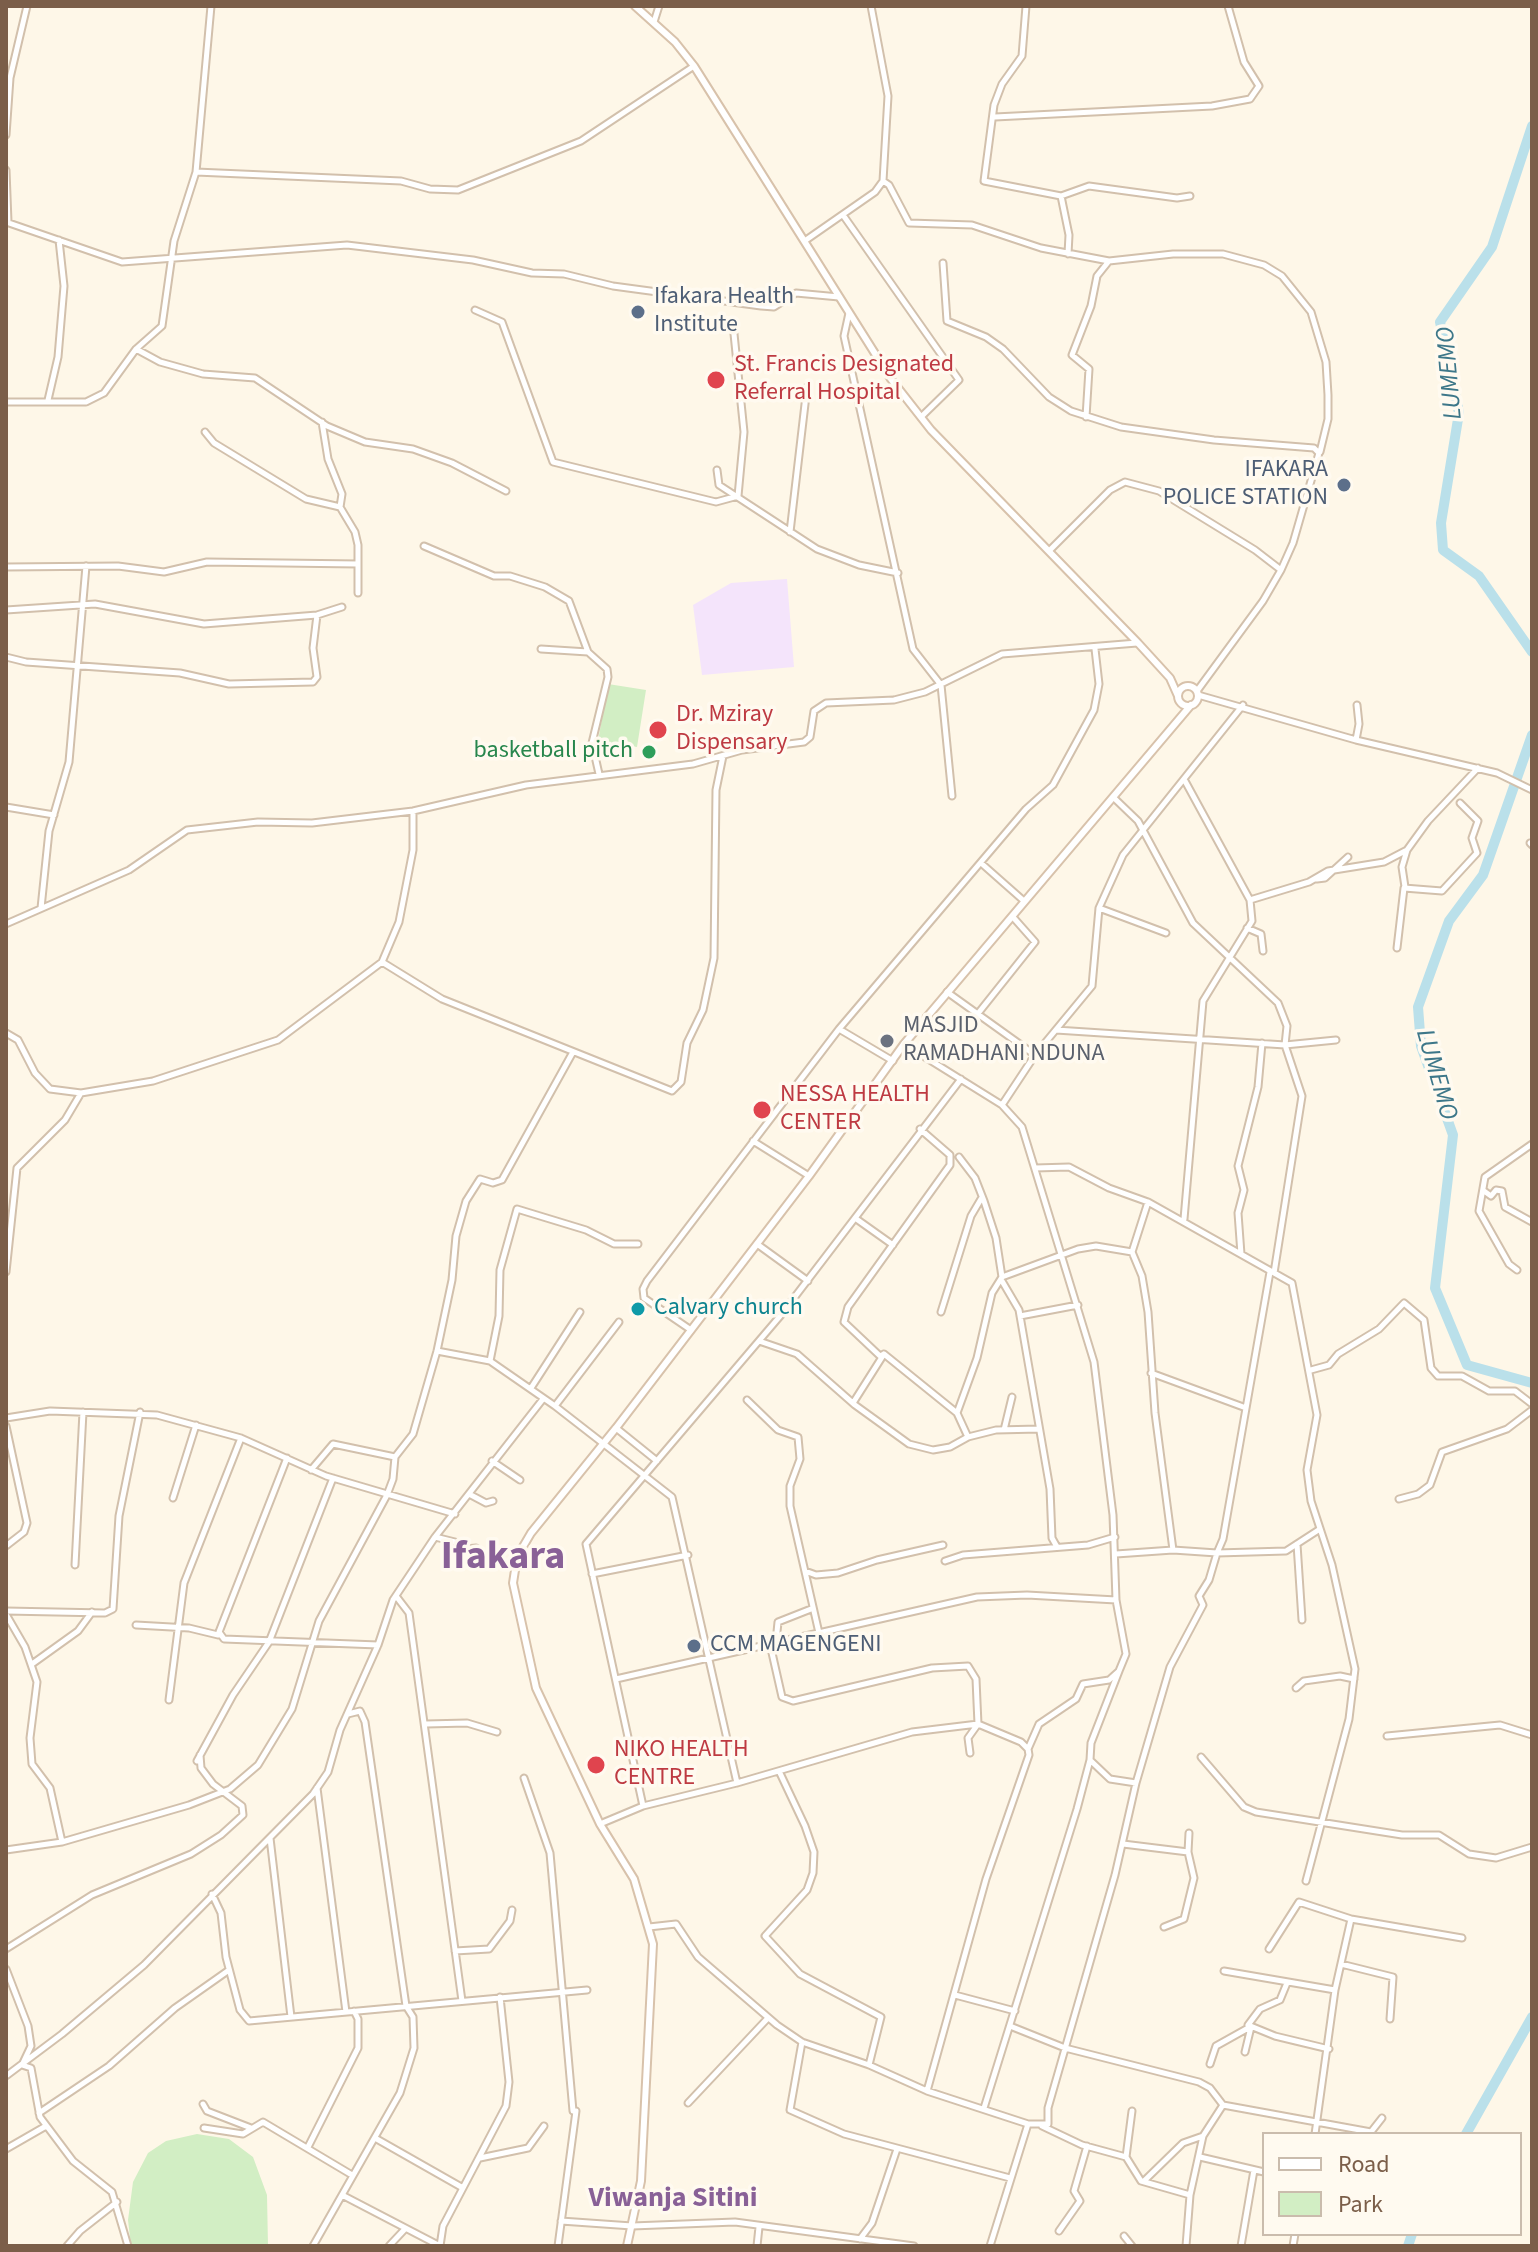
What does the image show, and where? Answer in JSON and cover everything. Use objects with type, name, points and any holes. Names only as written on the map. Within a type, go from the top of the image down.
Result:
[{"type":"main road","points":[[635,6],[694,66],[891,379],[921,417],[1138,643],[1170,678],[1179,698],[1191,705]]},
{"type":"main road","points":[[627,2246],[641,2181],[654,1974],[649,1927],[634,1879],[600,1824],[536,1688],[513,1583],[517,1557],[531,1533],[616,1428],[809,1176],[904,1044],[1191,705],[1197,693],[1170,678]]},
{"type":"main road","points":[[1178,718],[1181,689],[1188,686]]},
{"type":"street","points":[[6,135],[8,78],[27,6]]},
{"type":"street","points":[[6,402],[86,402],[104,393],[136,349],[162,326],[174,241],[196,172],[211,6]]},
{"type":"street","points":[[654,22],[659,6]]},
{"type":"street","points":[[806,240],[843,215],[883,181],[888,96],[871,6]]},
{"type":"street","points":[[1026,6],[1022,56],[1002,84],[994,105],[995,117],[984,181],[1061,196],[1089,186],[1177,198],[1190,196]]},
{"type":"street","points":[[995,117],[1212,106],[1250,99],[1259,86],[1244,62],[1228,6]]},
{"type":"street","points":[[196,172],[401,181],[430,189],[458,190],[581,141],[694,66]]},
{"type":"street","points":[[6,170],[7,222],[122,262],[172,261],[347,245],[462,259],[532,273],[564,274],[613,286],[761,306],[774,307],[796,293],[839,297]]},
{"type":"street","points":[[883,181],[889,185],[909,223],[972,225],[1068,254],[1109,261],[1173,254],[1223,254],[1264,265],[1288,281],[1311,312],[1326,362],[1328,419],[1293,543],[1281,570],[1263,601],[1197,693],[1356,740],[1497,773],[1532,790]]},
{"type":"street","points":[[1061,196],[1069,235],[1068,254]]},
{"type":"street","points":[[843,215],[959,380],[921,417]]},
{"type":"street","points":[[48,400],[58,357],[64,286],[59,240]]},
{"type":"street","points":[[1086,417],[1089,369],[1072,355],[1091,306],[1097,276],[1109,261]]},
{"type":"street","points":[[943,263],[947,321],[986,337],[1003,349],[1049,397],[1086,417],[1121,427],[1214,440],[1314,448],[1319,453]]},
{"type":"street","points":[[475,310],[502,322],[553,462],[716,502],[738,496]]},
{"type":"street","points":[[849,313],[844,336],[913,649],[941,685],[952,796]]},
{"type":"street","points":[[733,324],[744,432],[738,496]]},
{"type":"street","points":[[136,349],[160,362],[203,374],[255,378],[322,422],[365,442],[413,449],[452,463],[506,491]]},
{"type":"street","points":[[790,532],[807,387]]},
{"type":"street","points":[[322,422],[328,459],[342,494],[340,507],[355,532],[358,593]]},
{"type":"street","points":[[205,432],[214,443],[306,499],[340,507]]},
{"type":"street","points":[[717,470],[719,485],[817,549],[845,560],[898,573]]},
{"type":"street","points":[[1050,550],[1110,490],[1125,482],[1159,491],[1255,550],[1281,570]]},
{"type":"street","points":[[424,546],[494,576],[510,576],[545,587],[569,601],[588,652],[607,669],[608,677],[592,743],[599,774]]},
{"type":"street","points":[[6,567],[86,566],[164,572],[207,562],[358,564]]},
{"type":"street","points":[[41,909],[54,815],[62,797],[69,762],[86,566]]},
{"type":"street","points":[[6,610],[113,606],[204,624],[317,615],[342,607]]},
{"type":"street","points":[[6,657],[79,667],[180,673],[229,684],[313,682],[317,677],[313,648],[317,615]]},
{"type":"street","points":[[6,924],[129,870],[187,830],[258,822],[312,823],[413,811],[526,785],[693,764],[808,740],[814,711],[826,703],[894,700],[941,685],[1002,654],[1095,649],[1138,643]]},
{"type":"street","points":[[541,649],[588,652]]},
{"type":"street","points":[[691,1330],[644,1298],[643,1289],[839,1029],[1026,809],[1053,785],[1094,710],[1099,684],[1095,649]]},
{"type":"street","points":[[1002,1105],[1035,1055],[1092,986],[1099,908],[1109,880],[1142,831],[1243,705]]},
{"type":"street","points":[[1356,740],[1359,724],[1357,705]]},
{"type":"street","points":[[382,962],[442,999],[672,1091],[681,1082],[687,1043],[703,1010],[714,958],[716,790],[723,756]]},
{"type":"street","points":[[1397,948],[1401,899],[1406,888],[1402,867],[1407,850],[1428,821],[1478,768]]},
{"type":"street","points":[[1184,1219],[1203,1001],[1252,921],[1250,900],[1185,781]]},
{"type":"street","points":[[1042,2126],[1048,2124],[1048,2108],[1170,1667],[1203,1605],[1199,1596],[1209,1580],[1223,1539],[1302,1096],[1285,1045],[1287,1026],[1278,1003],[1193,923],[1178,890],[1138,821],[1112,796]]},
{"type":"street","points":[[1406,888],[1442,891],[1477,853],[1472,838],[1478,821],[1460,803]]},
{"type":"street","points":[[6,807],[54,815]]},
{"type":"street","points":[[6,1033],[18,1040],[35,1073],[50,1089],[81,1093],[153,1081],[278,1040],[382,962],[402,907],[413,850],[413,811]]},
{"type":"street","points":[[1250,900],[1333,870],[1384,862],[1407,850]]},
{"type":"street","points":[[1333,870],[1348,857]]},
{"type":"street","points":[[981,863],[1024,901]]},
{"type":"street","points":[[1099,908],[1166,933]]},
{"type":"street","points":[[976,1016],[1035,942],[1012,916]]},
{"type":"street","points":[[1247,928],[1261,934],[1263,951]]},
{"type":"street","points":[[947,992],[976,1016],[1035,1055]]},
{"type":"street","points":[[839,1029],[893,1061]]},
{"type":"street","points":[[1056,1030],[1285,1045],[1336,1040]]},
{"type":"street","points":[[1241,1254],[1238,1213],[1244,1190],[1238,1166],[1258,1087],[1262,1043]]},
{"type":"street","points":[[904,1044],[1002,1105],[1022,1127],[1094,1362],[1115,1537],[1116,1600],[1126,1654],[1091,1743],[1090,1760],[984,2108]]},
{"type":"street","points":[[6,1850],[62,1842],[222,1792],[235,1786],[258,1765],[292,1709],[319,1621],[387,1495],[393,1479],[395,1457],[413,1434],[437,1351],[452,1280],[456,1236],[466,1201],[480,1179],[493,1183],[502,1180],[573,1052]]},
{"type":"street","points":[[643,1806],[586,1544],[808,1281],[920,1129],[961,1079]]},
{"type":"street","points":[[6,1272],[17,1168],[65,1120],[81,1093]]},
{"type":"street","points":[[920,1129],[950,1155],[950,1165],[848,1307],[844,1322],[880,1356],[884,1354],[957,1413],[968,1437]]},
{"type":"street","points":[[753,1141],[809,1176]]},
{"type":"street","points":[[1517,1270],[1509,1264],[1479,1211],[1485,1177],[1532,1144]]},
{"type":"street","points":[[959,1157],[975,1178],[996,1238],[1002,1279],[1020,1316],[1050,1489],[1052,1538],[1057,1547]]},
{"type":"street","points":[[1035,1168],[1069,1167],[1109,1188],[1148,1202],[1184,1219],[1292,1283],[1311,1370],[1317,1415],[1307,1470],[1347,1624],[1354,1679],[1349,1719],[1306,1881]]},
{"type":"street","points":[[1484,1191],[1491,1196],[1496,1190],[1502,1191],[1505,1207],[1532,1222]]},
{"type":"street","points":[[941,1312],[971,1216],[981,1199]]},
{"type":"street","points":[[1148,1202],[1132,1252],[1142,1276],[1148,1312],[1151,1373],[1173,1550]]},
{"type":"street","points":[[490,1361],[499,1316],[500,1270],[517,1209],[586,1230],[614,1244],[638,1244]]},
{"type":"street","points":[[855,1218],[893,1245]]},
{"type":"street","points":[[757,1244],[808,1281]]},
{"type":"street","points":[[957,1413],[977,1358],[992,1293],[1002,1279],[1062,1254],[1096,1246],[1132,1252]]},
{"type":"street","points":[[1311,1370],[1329,1365],[1338,1354],[1379,1329],[1404,1303],[1424,1320],[1431,1368],[1438,1376],[1462,1376],[1489,1391],[1515,1391],[1532,1407],[1507,1429],[1442,1452],[1430,1485],[1418,1494],[1399,1499]]},
{"type":"street","points":[[1020,1316],[1078,1305]]},
{"type":"street","points":[[531,1388],[580,1312]]},
{"type":"street","points":[[555,1406],[619,1322]]},
{"type":"street","points":[[759,1341],[797,1354],[853,1403],[909,1444],[933,1450],[950,1447],[968,1437],[1004,1430],[1039,1429]]},
{"type":"street","points":[[437,1351],[490,1361],[555,1406],[674,1500],[737,1783]]},
{"type":"street","points":[[853,1403],[884,1354]]},
{"type":"street","points":[[1151,1373],[1246,1408]]},
{"type":"street","points":[[1004,1430],[1012,1397]]},
{"type":"street","points":[[6,2076],[144,1965],[317,1787],[328,1772],[347,1714],[396,1596],[435,1537],[543,1399]]},
{"type":"street","points":[[747,1400],[778,1430],[798,1437],[800,1459],[790,1486],[790,1506],[811,1609],[819,1633]]},
{"type":"street","points":[[6,1418],[27,1412],[140,1412],[241,1438],[333,1478],[455,1514]]},
{"type":"street","points":[[75,1565],[83,1412]]},
{"type":"street","points":[[62,1842],[50,1788],[32,1764],[30,1738],[37,1687],[32,1664],[6,1615],[109,1612],[114,1606],[119,1516],[140,1412]]},
{"type":"street","points":[[173,1498],[196,1425]]},
{"type":"street","points":[[6,1426],[27,1523],[24,1532],[6,1546]]},
{"type":"street","points":[[616,1428],[657,1461]]},
{"type":"street","points":[[169,1700],[180,1628],[179,1607],[193,1554],[241,1438]]},
{"type":"street","points":[[311,1470],[333,1444],[395,1457]]},
{"type":"street","points":[[136,1625],[218,1635],[287,1458]]},
{"type":"street","points":[[492,1461],[520,1480]]},
{"type":"street","points":[[6,1949],[92,1895],[172,1863],[221,1835],[244,1811],[201,1768],[198,1758],[233,1695],[269,1642],[333,1478]]},
{"type":"street","points":[[469,1494],[486,1503],[493,1501]]},
{"type":"street","points":[[1116,1554],[1173,1550],[1217,1553],[1286,1551],[1320,1529]]},
{"type":"street","points":[[435,1537],[455,1542],[466,1549],[479,1549],[494,1561]]},
{"type":"street","points":[[945,1561],[963,1555],[1088,1545],[1115,1537]]},
{"type":"street","points":[[1297,1544],[1302,1620]]},
{"type":"street","points":[[805,1571],[816,1575],[838,1573],[877,1560],[943,1545]]},
{"type":"street","points":[[592,1574],[688,1555]]},
{"type":"street","points":[[616,1679],[977,1597],[1027,1595],[1116,1600]]},
{"type":"street","points":[[396,1596],[409,1613],[462,2001]]},
{"type":"street","points":[[811,1609],[778,1622],[773,1643],[782,1697],[793,1701],[932,1668],[968,1666],[976,1679],[978,1724],[968,1738],[970,1753]]},
{"type":"street","points":[[32,1664],[78,1631],[92,1612]]},
{"type":"street","points":[[219,1632],[224,1639],[313,1644],[340,1641],[378,1645]]},
{"type":"street","points":[[927,2091],[986,1879],[1039,1724],[1076,1699],[1083,1684],[1109,1680],[1119,1671]]},
{"type":"street","points":[[1296,1688],[1304,1681],[1340,1676],[1354,1679]]},
{"type":"street","points":[[313,2246],[400,2093],[412,2058],[413,2017],[406,2006],[365,1722],[360,1711],[347,1714]]},
{"type":"street","points":[[426,1724],[467,1723],[497,1732]]},
{"type":"street","points":[[600,1824],[643,1806],[737,1783],[912,1732],[978,1724],[1028,1749]]},
{"type":"street","points":[[1387,1736],[1500,1725],[1532,1735]]},
{"type":"street","points":[[1201,1757],[1244,1807],[1402,1835],[1439,1835],[1469,1854],[1496,1858],[1532,1847]]},
{"type":"street","points":[[1090,1760],[1110,1779],[1136,1783]]},
{"type":"street","points":[[779,1771],[814,1852],[813,1873],[807,1890],[765,1936],[800,1974],[881,2017],[869,2065]]},
{"type":"street","points":[[524,1778],[550,1853],[575,2111],[558,2246]]},
{"type":"street","points":[[317,1787],[346,2012]]},
{"type":"street","points":[[1164,1927],[1184,1919],[1194,1878],[1188,1852],[1189,1833]]},
{"type":"street","points":[[270,1837],[291,2017]]},
{"type":"street","points":[[1123,1844],[1188,1852]]},
{"type":"street","points":[[212,1894],[221,1913],[229,1970],[240,2010],[249,2021],[587,1990]]},
{"type":"street","points":[[1269,1949],[1299,1902],[1351,1919],[1462,1938]]},
{"type":"street","points":[[455,1951],[489,1949],[510,1921],[512,1910]]},
{"type":"street","points":[[1315,2132],[1335,1990],[1351,1919]]},
{"type":"street","points":[[649,1927],[676,1924],[698,1957],[768,2018],[802,2042],[869,2065],[927,2091],[1042,2126],[1087,2146],[1126,2157]]},
{"type":"street","points":[[1341,1964],[1393,1977],[1390,2019]]},
{"type":"street","points":[[6,1969],[30,2037],[31,2046],[22,2065]]},
{"type":"street","points":[[39,2113],[109,2066],[182,2003],[229,1970]]},
{"type":"street","points":[[1224,1971],[1335,1990]]},
{"type":"street","points":[[1245,2052],[1251,2026],[1260,2009],[1283,1996],[1287,1983]]},
{"type":"street","points":[[955,1995],[1015,2011]]},
{"type":"street","points":[[342,2195],[404,2230],[440,2246],[440,2234],[506,2106],[509,2082],[500,1997]]},
{"type":"street","points":[[308,2147],[358,2048],[358,2019],[354,2011]]},
{"type":"street","points":[[688,2103],[768,2018]]},
{"type":"street","points":[[1010,2026],[1065,2048],[1199,2082],[1210,2088],[1223,2105],[1371,2132],[1382,2118]]},
{"type":"street","points":[[1251,2026],[1275,2036],[1329,2049]]},
{"type":"street","points":[[1210,2064],[1216,2046],[1251,2026]]},
{"type":"street","points":[[802,2042],[790,2110],[844,2134],[1010,2178]]},
{"type":"street","points":[[22,2065],[31,2068],[39,2113],[46,2126],[73,2161],[109,2188],[117,2202],[128,2246]]},
{"type":"street","points":[[203,2104],[207,2111],[251,2128]]},
{"type":"street","points":[[1186,2246],[1190,2195],[1203,2136],[1223,2105]]},
{"type":"street","points":[[1132,2111],[1126,2157],[1138,2179],[1190,2195]]},
{"type":"street","points":[[204,2128],[243,2134],[263,2122],[352,2175]]},
{"type":"street","points":[[990,2246],[1028,2124]]},
{"type":"street","points":[[6,2149],[46,2126]]},
{"type":"street","points":[[479,2158],[528,2148],[544,2126]]},
{"type":"street","points":[[1143,2182],[1183,2143],[1203,2136]]},
{"type":"street","points":[[375,2138],[463,2188]]},
{"type":"street","points":[[1059,2231],[1080,2201],[1074,2191],[1087,2146]]},
{"type":"street","points":[[860,2239],[872,2223],[897,2149]]},
{"type":"street","points":[[1200,2157],[1262,2172]]},
{"type":"street","points":[[1241,2246],[1254,2170]]},
{"type":"street","points":[[67,2246],[117,2202]]},
{"type":"street","points":[[561,2221],[632,2226],[735,2222],[914,2246]]},
{"type":"street","points":[[757,2246],[759,2227]]},
{"type":"street","points":[[389,2246],[404,2230]]},
{"type":"street","points":[[1124,2236],[1132,2246]]},
{"type":"shaded area","points":[[787,579],[794,667],[702,675],[693,605],[731,583]]},
{"type":"green space","points":[[608,684],[646,690],[637,747],[598,741]]},
{"type":"green space","points":[[197,2134],[229,2139],[253,2157],[267,2195],[268,2246],[131,2246],[128,2220],[133,2182],[148,2153],[166,2141]]},
{"type":"waterway","name":"LUMEMO","points":[[1532,126],[1492,247],[1440,322],[1459,413],[1441,523],[1443,550],[1479,576],[1532,652]]},
{"type":"waterway","name":"LUMEMO","points":[[1532,735],[1483,875],[1449,921],[1418,1007],[1421,1046],[1453,1135],[1435,1288],[1467,1365],[1532,1383]]},
{"type":"waterway","name":"LUMEMO","points":[[1467,2132],[1532,2017]]},
{"type":"waterway","name":"LUMEMO","points":[[1408,2246],[1411,2236]]},
{"type":"place","name":"Ifakara Health Institute","points":[[638,312]]},
{"type":"place","name":"St. Francis Designated Referral Hospital","points":[[716,380]]},
{"type":"place","name":"IFAKARA POLICE STATION","points":[[1344,485]]},
{"type":"place","name":"Dr. Mziray Dispensary","points":[[658,730]]},
{"type":"place","name":"basketball pitch","points":[[649,752]]},
{"type":"place","name":"MASJID RAMADHANI NDUNA","points":[[887,1041]]},
{"type":"place","name":"NESSA HEALTH CENTER","points":[[762,1110]]},
{"type":"place","name":"Calvary church","points":[[638,1309]]},
{"type":"place","name":"CCM MAGENGENI","points":[[694,1646]]},
{"type":"place","name":"NIKO HEALTH CENTRE","points":[[596,1765]]},
{"type":"district","name":"Ifakara","points":[[503,1559]]},
{"type":"district","name":"Viwanja Sitini","points":[[673,2200]]}]
